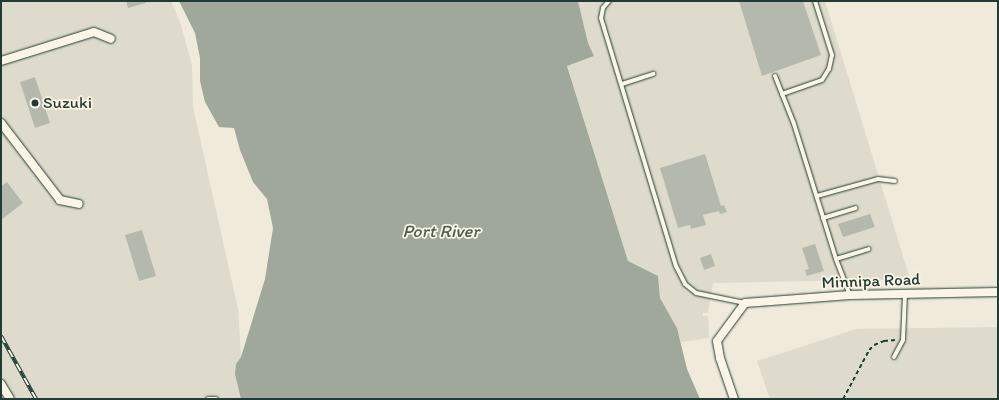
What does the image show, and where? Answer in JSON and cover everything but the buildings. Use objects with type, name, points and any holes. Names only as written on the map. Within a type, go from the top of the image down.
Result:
[{"type":"street","points":[[1,61],[94,32],[111,39]]},
{"type":"street","points":[[1,123],[60,200],[79,204]]},
{"type":"street","name":"Minnipa Road","points":[[745,303],[850,295],[998,292]]},
{"type":"street","points":[[734,399],[720,358],[717,341],[745,303]]},
{"type":"street","points":[[1,384],[10,399]]},
{"type":"lane","points":[[609,1],[602,8],[601,18],[676,266],[685,284],[696,293],[745,303]]},
{"type":"lane","points":[[782,94],[822,80],[829,69],[832,55],[816,1]]},
{"type":"lane","points":[[622,84],[653,74]]},
{"type":"lane","points":[[774,76],[794,124],[836,259],[850,295]]},
{"type":"lane","points":[[817,196],[878,179],[895,181]]},
{"type":"lane","points":[[823,218],[855,208]]},
{"type":"lane","points":[[836,259],[870,249]]},
{"type":"lane","points":[[894,358],[904,340],[905,294]]},
{"type":"lane","points":[[208,399],[216,399]]},
{"type":"path","points":[[843,399],[869,350],[874,345],[884,341],[904,340]]},
{"type":"shaded area","points":[[1,1],[171,1],[180,22],[192,65],[193,107],[238,309],[241,357],[236,364],[241,399],[1,399]]},
{"type":"shaded area","points":[[578,1],[825,1],[910,279],[713,283],[708,313],[703,313],[703,316],[708,316],[709,338],[681,342],[677,328],[660,298],[658,276],[628,261],[567,65],[594,56],[588,43]]},
{"type":"shaded area","points":[[998,327],[998,399],[770,399],[757,361],[856,329]]},
{"type":"water","name":"Port River","points":[[179,1],[578,1],[588,43],[594,56],[567,66],[628,261],[658,276],[660,298],[677,328],[687,369],[700,399],[241,399],[235,374],[236,364],[241,357],[265,279],[273,228],[267,199],[253,182],[240,150],[234,128],[219,127],[205,102],[200,81],[200,58],[195,33]]},
{"type":"railway","points":[[1,336],[36,399]]},
{"type":"place","name":"Suzuki","points":[[35,103]]}]
